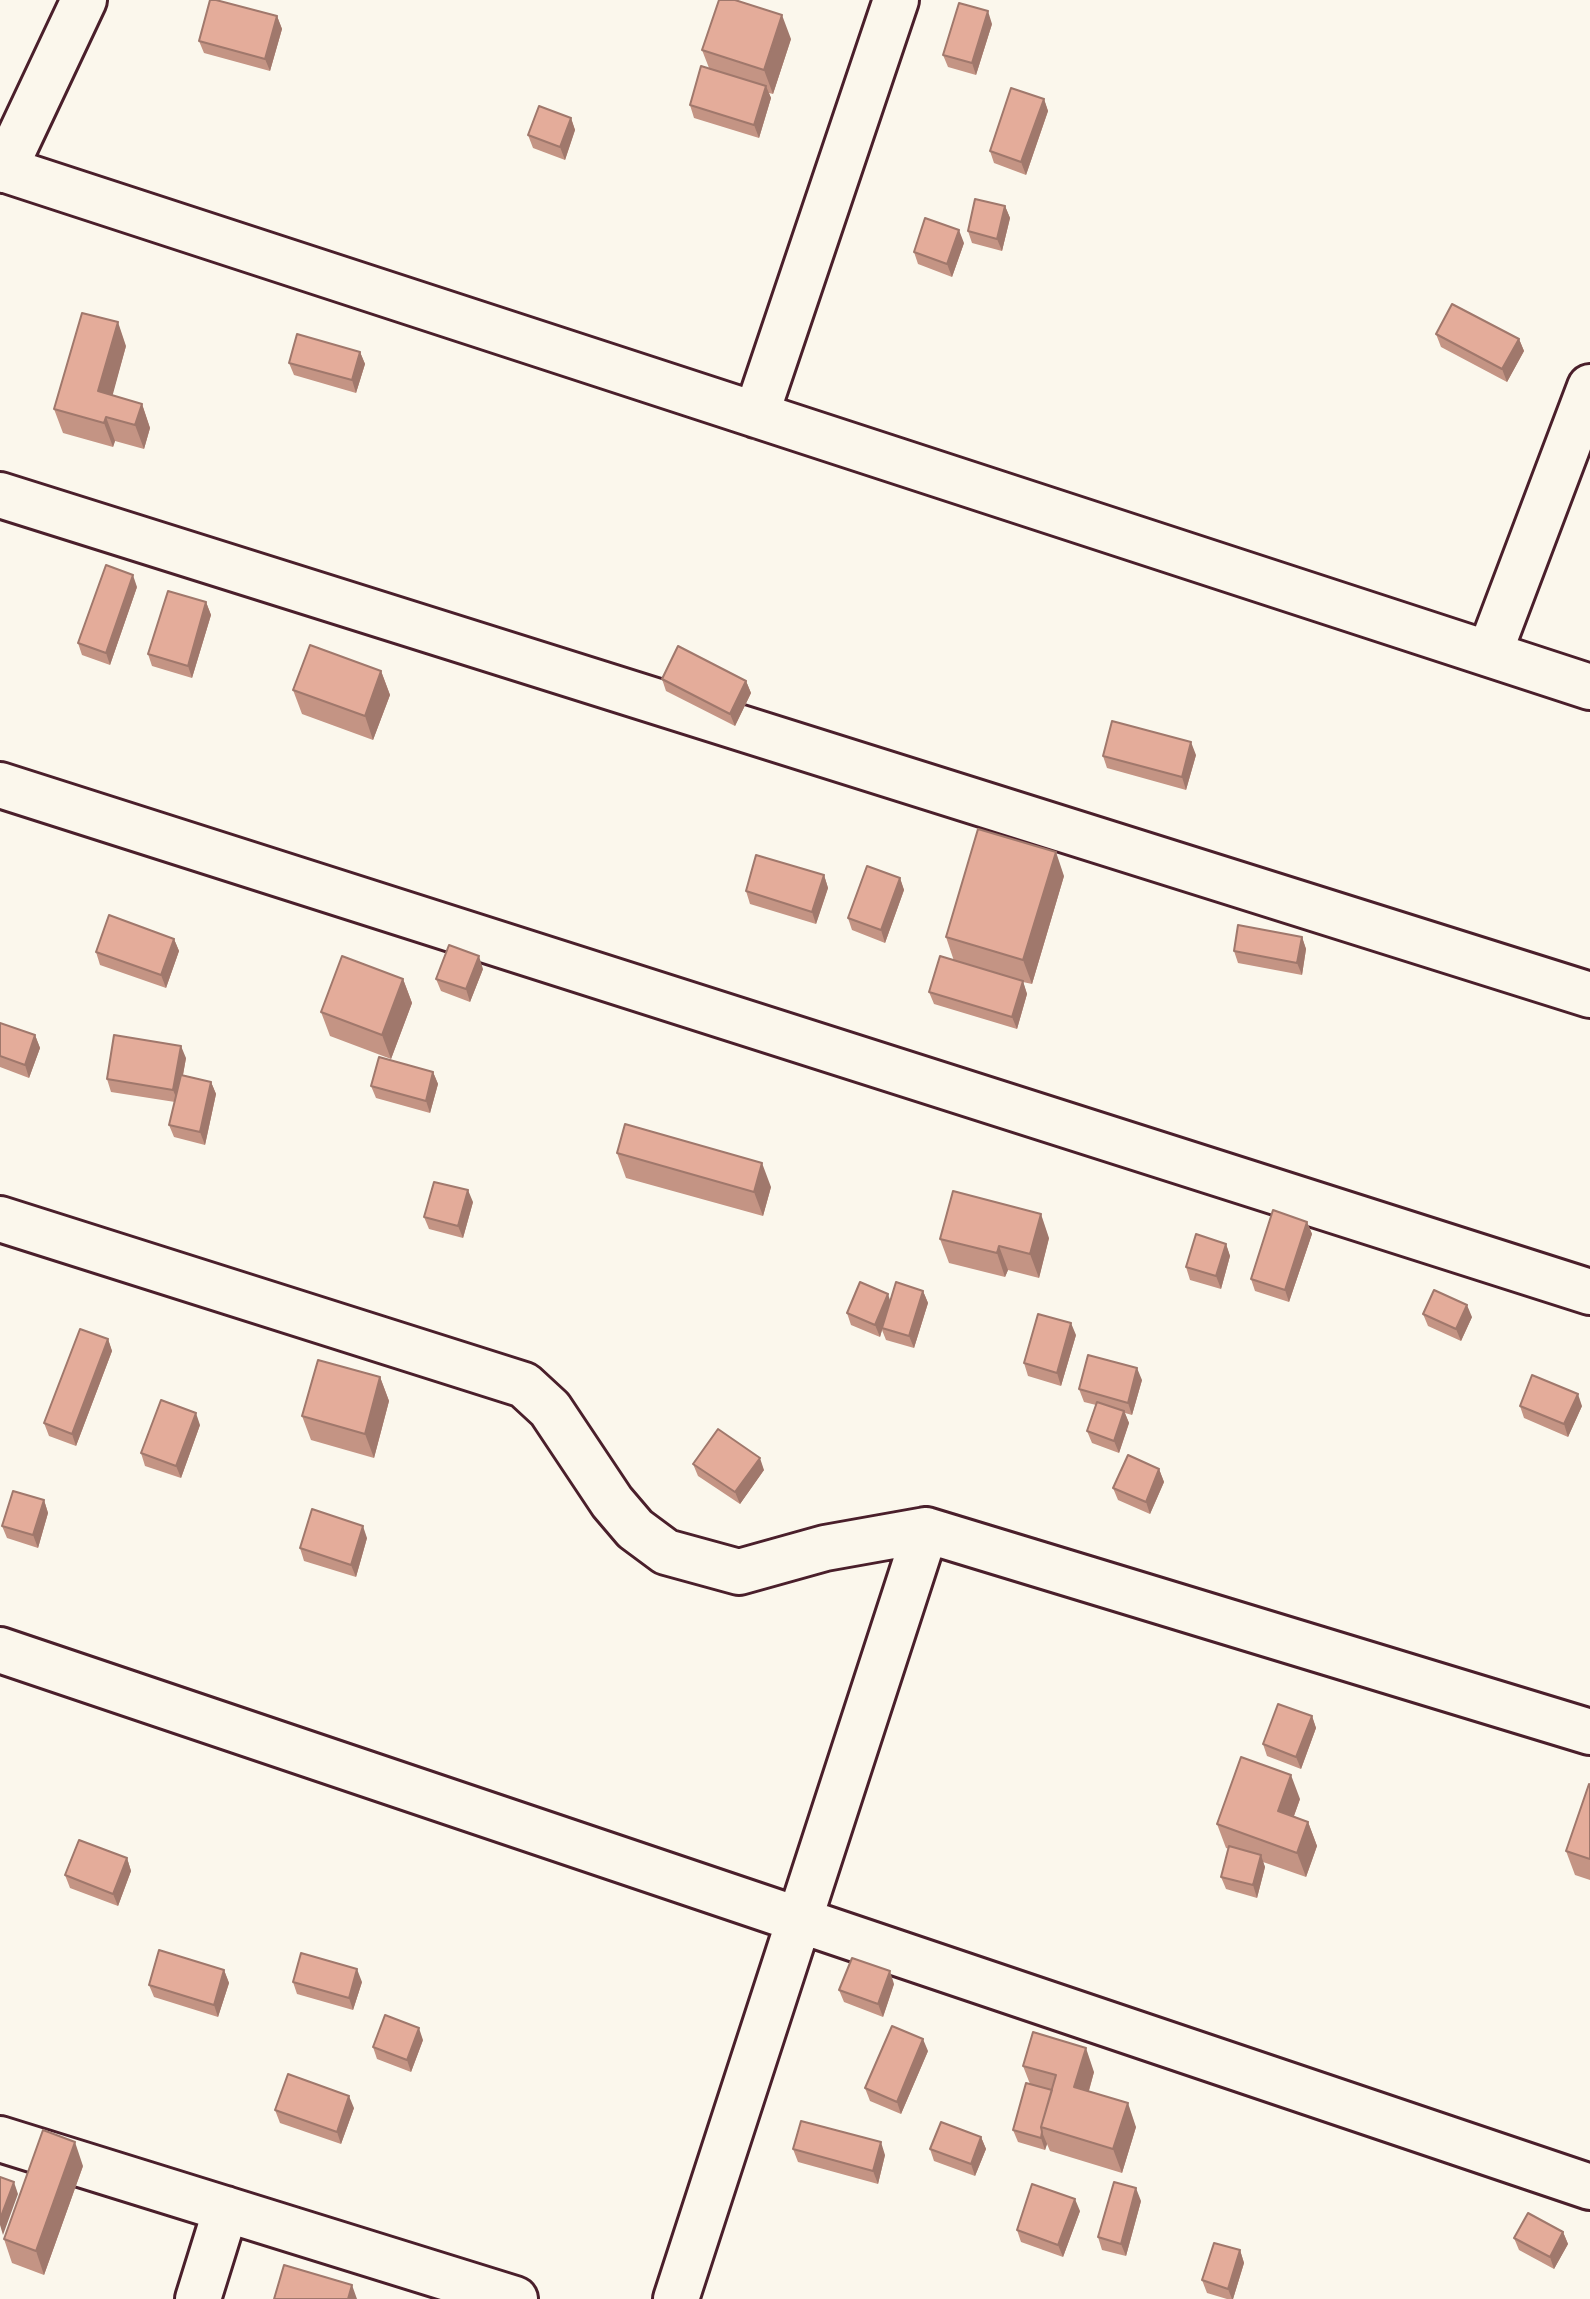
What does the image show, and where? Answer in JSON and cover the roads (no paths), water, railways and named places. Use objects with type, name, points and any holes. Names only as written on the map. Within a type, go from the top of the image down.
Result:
[{"type":"street","points":[[84,0],[2,169],[1590,687]]},
{"type":"street","points":[[756,415],[896,0]]},
{"type":"street","points":[[1489,654],[1590,387]]},
{"type":"street","points":[[0,495],[1590,995]]},
{"type":"street","points":[[0,785],[1590,1292]]},
{"type":"street","points":[[0,1219],[524,1385],[550,1409],[568,1442],[619,1511],[635,1529],[666,1552],[739,1572],[825,1548],[926,1530],[1590,1732]]},
{"type":"street","points":[[676,2299],[926,1530]]},
{"type":"street","points":[[0,1650],[1590,2187]]},
{"type":"street","points":[[0,2139],[515,2299]]},
{"type":"street","points":[[198,2299],[226,2209]]}]
